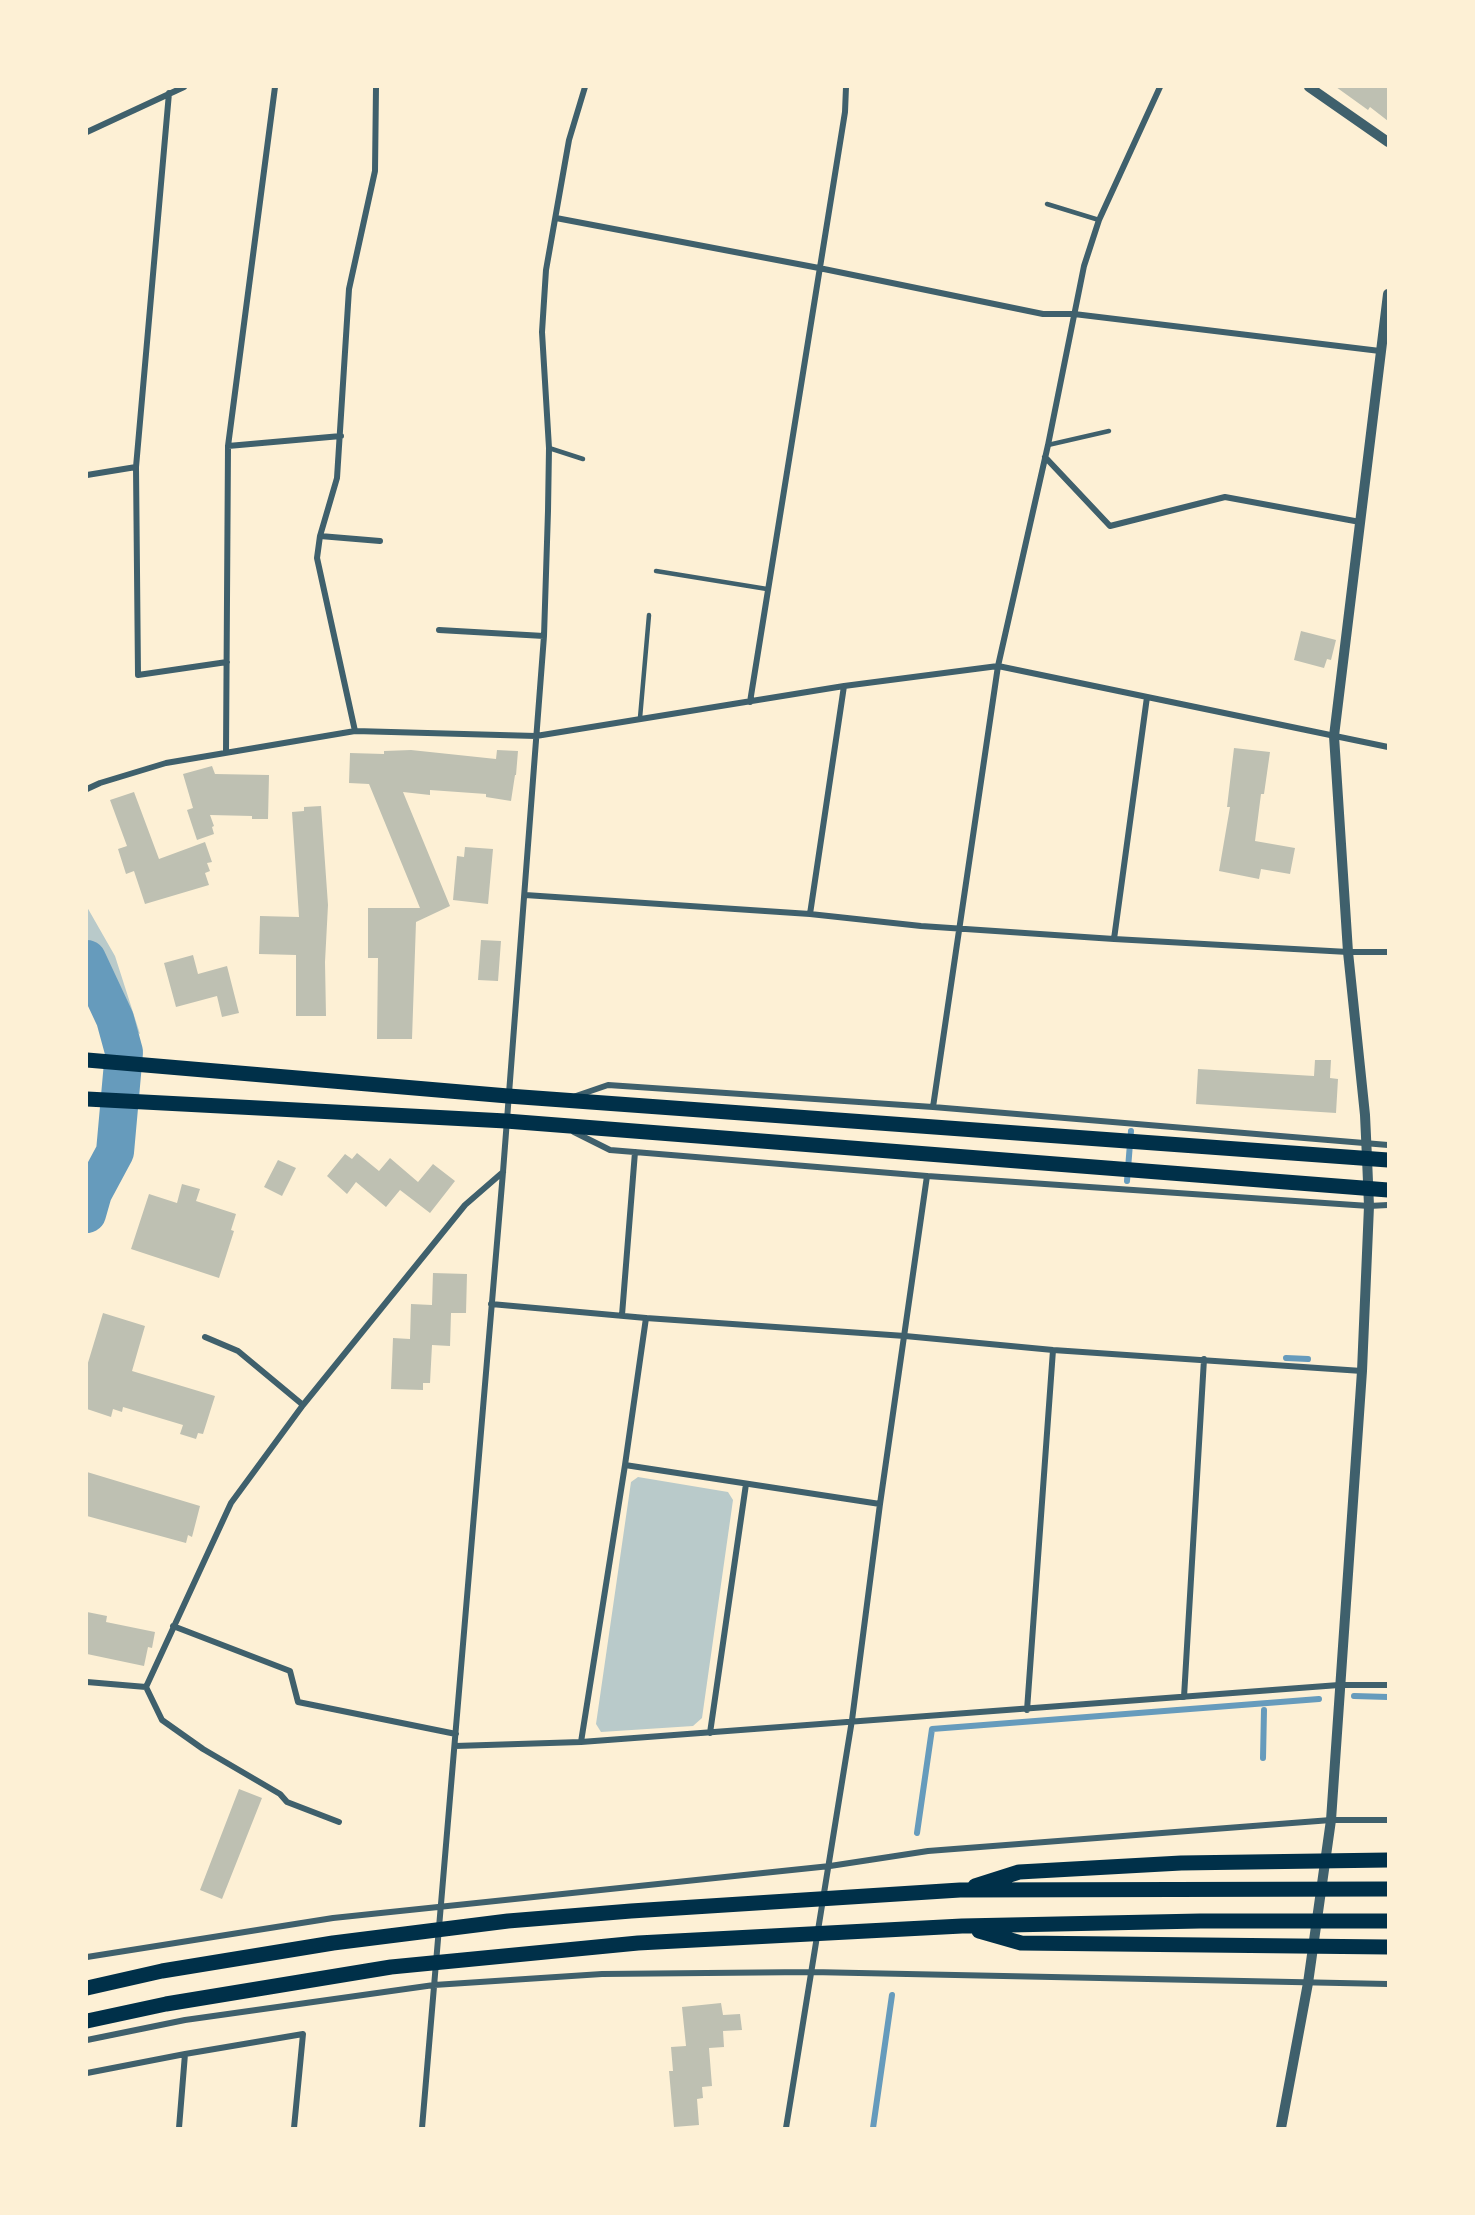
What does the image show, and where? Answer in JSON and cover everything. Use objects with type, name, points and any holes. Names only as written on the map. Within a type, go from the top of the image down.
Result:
[{"type":"highway","points":[[93,1061],[564,1100],[1367,1150],[1388,1160]]},
{"type":"highway","points":[[87,1099],[506,1121],[1388,1190]]},
{"type":"highway","points":[[960,1890],[1019,1872],[1182,1863],[1388,1860]]},
{"type":"highway","points":[[87,1988],[162,1971],[333,1943],[508,1921],[785,1900],[960,1890],[1388,1889]]},
{"type":"highway","points":[[87,2021],[166,2004],[391,1967],[638,1943],[962,1926],[1200,1921],[1388,1921]]},
{"type":"highway","points":[[962,1926],[1021,1943],[1388,1947]]},
{"type":"street","points":[[87,132],[184,87]]},
{"type":"street","points":[[226,752],[228,446],[275,87]]},
{"type":"street","points":[[355,730],[317,558],[320,536],[337,478],[349,289],[375,171],[376,87]]},
{"type":"street","points":[[422,2128],[504,1172],[506,1121],[544,636],[549,448],[542,332],[546,270],[569,140],[585,87]]},
{"type":"street","points":[[750,702],[845,112],[846,87]]},
{"type":"street","points":[[933,1107],[998,666],[1048,445],[1084,266],[1099,220],[1160,87]]},
{"type":"street","points":[[1309,87],[1388,142]]},
{"type":"street","points":[[170,93],[136,467],[138,675],[227,662]]},
{"type":"street","points":[[556,218],[819,268],[1043,314],[1074,314],[1380,351]]},
{"type":"street","points":[[1281,2128],[1308,1983],[1331,1820],[1362,1371],[1369,1206],[1367,1150],[1348,952],[1334,736],[1388,294]]},
{"type":"street","points":[[228,446],[341,436]]},
{"type":"street","points":[[1045,457],[1110,526],[1225,497],[1359,522]]},
{"type":"street","points":[[87,475],[136,467]]},
{"type":"street","points":[[320,536],[380,541]]},
{"type":"street","points":[[439,630],[544,636]]},
{"type":"street","points":[[87,789],[166,763],[355,730],[536,736],[844,686],[998,666],[1388,747]]},
{"type":"street","points":[[810,914],[844,686]]},
{"type":"street","points":[[1114,939],[1147,697]]},
{"type":"street","points":[[525,895],[810,914],[921,926],[1114,939],[1348,952],[1388,952]]},
{"type":"street","points":[[564,1100],[608,1085],[933,1107],[1367,1150],[1388,1145]]},
{"type":"street","points":[[560,1125],[610,1150],[927,1176],[1369,1206],[1388,1205]]},
{"type":"street","points":[[622,1315],[635,1152]]},
{"type":"street","points":[[339,1822],[287,1802],[280,1794],[202,1749],[162,1720],[146,1687],[231,1503],[303,1405],[465,1205],[504,1172]]},
{"type":"street","points":[[786,2128],[852,1720],[927,1176]]},
{"type":"street","points":[[491,1304],[646,1318],[905,1336],[1053,1350],[1362,1371]]},
{"type":"street","points":[[581,1742],[646,1318]]},
{"type":"street","points":[[205,1337],[238,1351],[303,1405]]},
{"type":"street","points":[[1027,1710],[1053,1350]]},
{"type":"street","points":[[1184,1697],[1204,1359]]},
{"type":"street","points":[[625,1465],[880,1504]]},
{"type":"street","points":[[710,1733],[746,1484]]},
{"type":"street","points":[[173,1626],[290,1671],[298,1702],[456,1734]]},
{"type":"street","points":[[87,1682],[146,1687]]},
{"type":"street","points":[[455,1746],[581,1742],[1339,1685],[1388,1685]]},
{"type":"street","points":[[87,1957],[333,1918],[830,1866],[927,1851],[1331,1820],[1388,1820]]},
{"type":"street","points":[[87,2040],[185,2020],[434,1985],[602,1974],[811,1972],[1388,1984]]},
{"type":"street","points":[[87,2073],[303,2034],[294,2128]]},
{"type":"street","points":[[179,2128],[185,2054]]},
{"type":"lane","points":[[1047,204],[1099,220]]},
{"type":"lane","points":[[1048,445],[1109,431]]},
{"type":"lane","points":[[549,448],[583,459]]},
{"type":"lane","points":[[656,571],[767,589]]},
{"type":"lane","points":[[640,718],[649,615]]},
{"type":"shaded area","points":[[87,907],[115,956],[140,1034],[121,1024],[87,952]]},
{"type":"shaded area","points":[[638,1477],[728,1492],[733,1500],[702,1718],[693,1726],[601,1732],[596,1724],[631,1482]]},
{"type":"building","points":[[1336,87],[1388,87],[1388,121],[1370,107],[1368,110]]},
{"type":"building","points":[[1301,631],[1336,640],[1331,660],[1327,659],[1324,668],[1294,660]]},
{"type":"building","points":[[1234,748],[1270,752],[1264,794],[1261,794],[1255,841],[1295,848],[1290,874],[1261,869],[1259,879],[1219,871],[1230,807],[1227,807]]},
{"type":"building","points":[[411,750],[496,759],[497,750],[518,751],[516,775],[511,801],[486,797],[486,794],[430,790],[430,795],[403,792],[450,906],[416,922],[412,1039],[377,1039],[378,958],[368,958],[368,908],[420,908],[369,784],[349,783],[350,753],[384,754],[384,751]]},
{"type":"building","points":[[212,766],[215,774],[269,775],[268,819],[252,819],[252,816],[210,815],[214,834],[197,840],[187,810],[193,808],[183,774]]},
{"type":"building","points":[[134,792],[159,859],[205,842],[212,862],[207,863],[210,871],[205,873],[209,885],[145,904],[134,871],[126,874],[118,849],[127,846],[110,800]]},
{"type":"building","points":[[321,806],[328,905],[325,962],[326,1016],[296,1016],[296,955],[259,954],[260,916],[299,917],[292,812],[304,811],[304,807]]},
{"type":"building","points":[[465,847],[493,849],[488,904],[453,900],[457,856],[464,857]]},
{"type":"building","points":[[481,940],[501,941],[498,981],[478,980]]},
{"type":"building","points":[[193,955],[198,974],[227,966],[239,1013],[222,1017],[217,996],[176,1007],[164,963]]},
{"type":"building","points":[[1315,1060],[1331,1060],[1330,1078],[1338,1079],[1336,1113],[1196,1104],[1198,1069],[1314,1076]]},
{"type":"building","points":[[357,1153],[379,1171],[390,1158],[418,1182],[433,1164],[455,1181],[430,1213],[400,1190],[386,1207],[356,1182],[347,1194],[327,1176],[345,1154],[352,1159]]},
{"type":"building","points":[[278,1160],[296,1168],[282,1196],[264,1187]]},
{"type":"building","points":[[182,1184],[200,1189],[196,1201],[236,1214],[231,1230],[234,1231],[219,1278],[131,1249],[149,1194],[177,1203]]},
{"type":"building","points":[[433,1273],[467,1274],[466,1313],[451,1313],[450,1346],[432,1345],[430,1383],[423,1383],[423,1390],[391,1389],[393,1338],[410,1339],[411,1304],[432,1305]]},
{"type":"building","points":[[103,1313],[145,1326],[132,1371],[215,1396],[203,1434],[198,1433],[196,1439],[180,1434],[183,1425],[123,1407],[122,1412],[113,1409],[111,1417],[87,1409],[87,1366]]},
{"type":"building","points":[[87,1472],[200,1506],[192,1537],[188,1535],[186,1543],[87,1516]]},
{"type":"building","points":[[87,1612],[107,1616],[106,1622],[155,1632],[152,1648],[148,1647],[144,1666],[87,1654]]},
{"type":"building","points":[[239,1789],[262,1798],[222,1899],[200,1890]]},
{"type":"building","points":[[721,2003],[723,2015],[740,2014],[742,2030],[723,2031],[724,2047],[709,2048],[712,2086],[702,2087],[703,2098],[697,2099],[699,2125],[674,2127],[669,2071],[673,2071],[671,2047],[686,2046],[682,2007]]},
{"type":"waterway","points":[[87,959],[115,1019],[124,1052],[115,1152],[93,1193],[87,1214]]},
{"type":"waterway","points":[[1127,1181],[1131,1131]]},
{"type":"waterway","points":[[1286,1358],[1308,1359]]},
{"type":"waterway","points":[[1354,1696],[1388,1697]]},
{"type":"waterway","points":[[917,1833],[932,1729],[1319,1699]]},
{"type":"waterway","points":[[1263,1758],[1264,1710]]},
{"type":"waterway","points":[[873,2128],[892,1995]]}]
